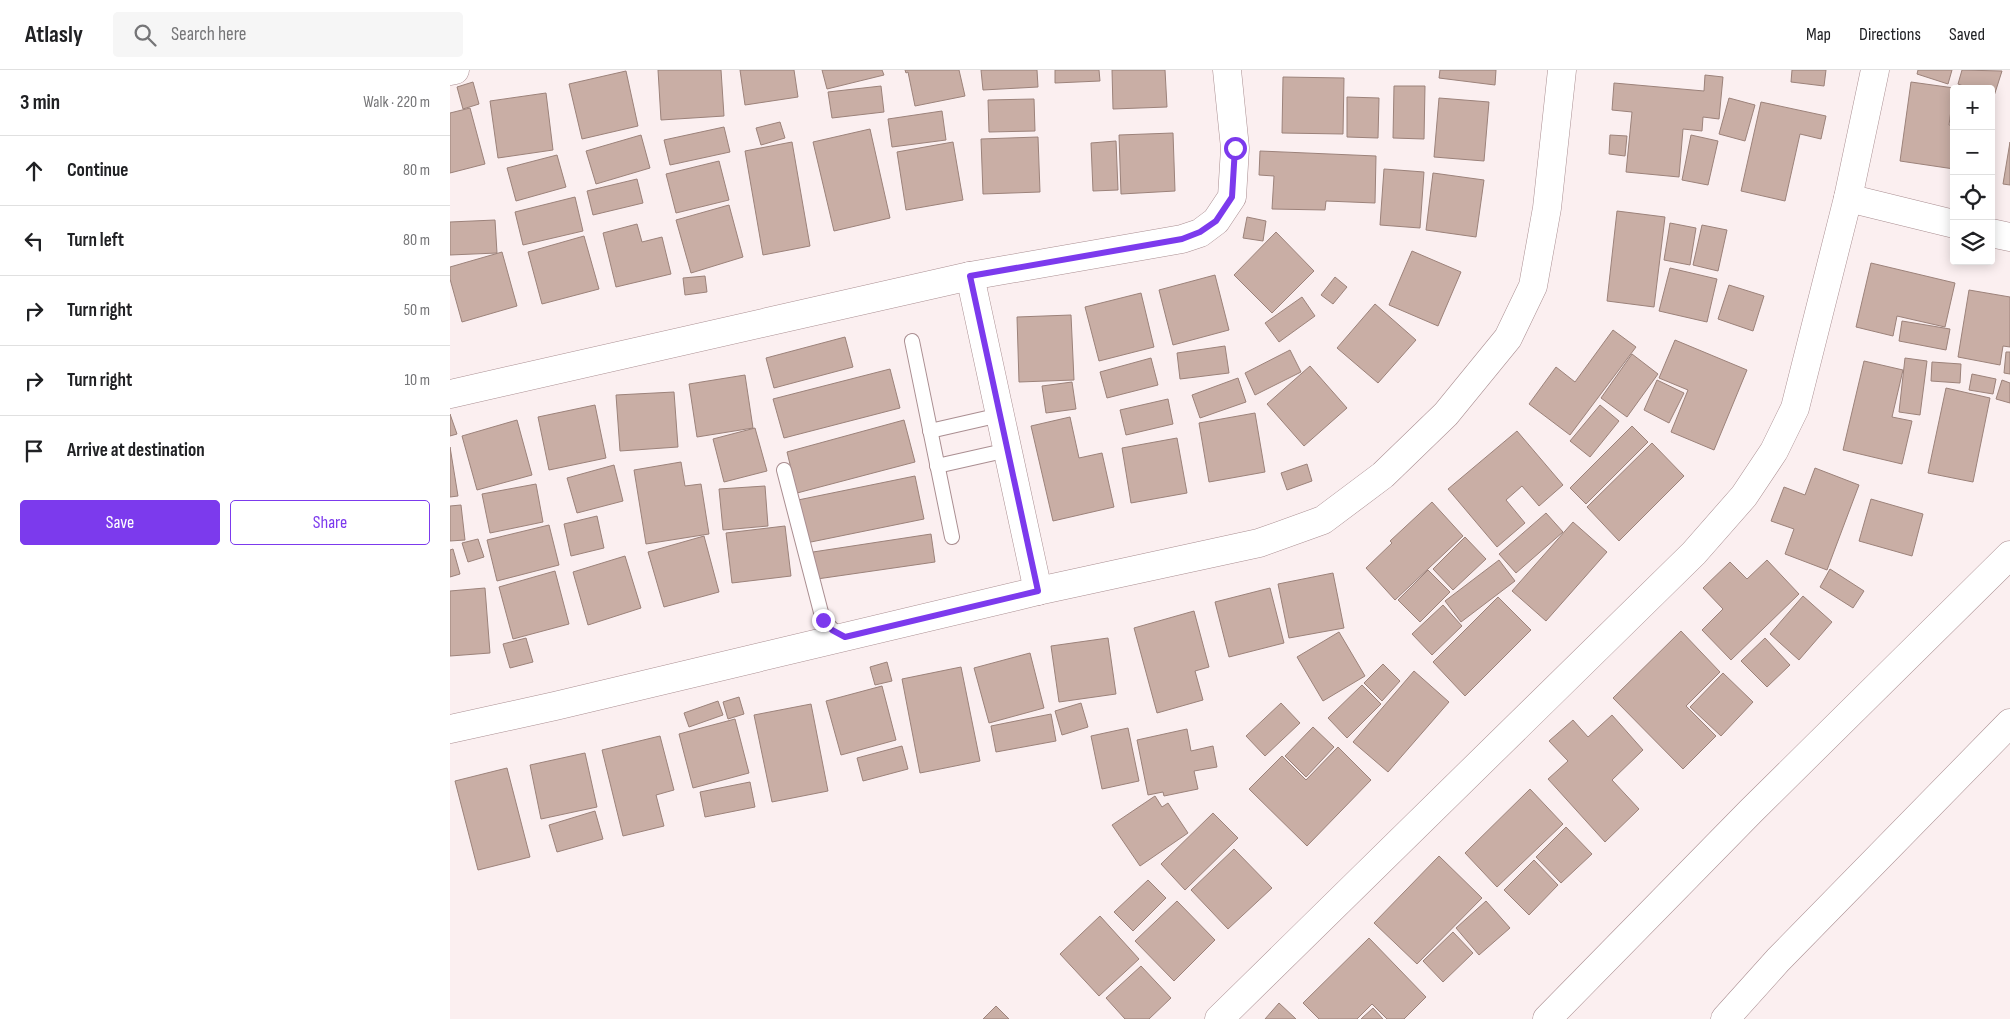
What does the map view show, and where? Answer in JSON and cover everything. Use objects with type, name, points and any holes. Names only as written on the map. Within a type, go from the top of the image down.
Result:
[{"type":"street","points":[[450,71],[455,70]]},
{"type":"street","points":[[450,394],[970,276],[1182,239],[1200,232],[1216,221],[1232,197],[1235,148],[1227,70]]},
{"type":"street","points":[[450,729],[555,706],[1038,591],[1259,543],[1323,520],[1383,475],[1446,414],[1508,338],[1533,286],[1547,208],[1562,70]]},
{"type":"street","points":[[1219,1019],[1694,553],[1744,496],[1774,451],[1795,408],[1848,198],[1875,70]]},
{"type":"street","points":[[1848,198],[1950,223]]},
{"type":"street","points":[[1995,234],[2010,237]]},
{"type":"street","points":[[970,276],[1038,591]]},
{"type":"street","points":[[1547,1019],[1751,811],[2010,555]]},
{"type":"street","points":[[1725,1019],[1778,960],[2010,723]]},
{"type":"lane","points":[[912,342],[952,538]]},
{"type":"lane","points":[[930,431],[1000,415]]},
{"type":"lane","points":[[938,466],[1008,450]]},
{"type":"lane","points":[[784,470],[823,620],[832,630],[845,637]]},
{"type":"building","points":[[658,70],[721,70],[724,116],[661,120]]},
{"type":"building","points":[[740,70],[794,70],[798,97],[745,105]]},
{"type":"building","points":[[822,70],[882,70],[884,75],[827,89]]},
{"type":"building","points":[[905,70],[959,70],[965,96],[915,106],[908,72],[906,73]]},
{"type":"building","points":[[981,70],[1037,70],[1038,87],[983,90]]},
{"type":"building","points":[[1055,70],[1099,70],[1100,81],[1055,83]]},
{"type":"building","points":[[1112,70],[1165,70],[1167,107],[1113,109]]},
{"type":"building","points":[[1440,70],[1496,70],[1495,85],[1439,78]]},
{"type":"building","points":[[1792,70],[1826,70],[1824,86],[1791,82]]},
{"type":"building","points":[[1918,70],[1952,70],[1948,84],[1917,74]]},
{"type":"building","points":[[1962,70],[2002,71],[1995,93],[1995,85],[1958,84]]},
{"type":"building","points":[[626,71],[638,126],[582,139],[569,84]]},
{"type":"building","points":[[1705,75],[1723,77],[1719,119],[1703,117],[1702,131],[1683,129],[1679,177],[1626,172],[1632,112],[1612,110],[1614,83],[1704,91]]},
{"type":"building","points":[[1283,77],[1344,78],[1343,134],[1282,133]]},
{"type":"building","points":[[473,82],[479,104],[463,109],[457,87]]},
{"type":"building","points":[[1911,82],[1950,87],[1950,168],[1900,161]]},
{"type":"building","points":[[881,86],[884,112],[832,118],[828,92]]},
{"type":"building","points":[[1394,86],[1425,86],[1424,139],[1393,138]]},
{"type":"building","points":[[546,93],[553,150],[498,158],[490,101]]},
{"type":"building","points":[[1347,97],[1379,98],[1378,138],[1347,137]]},
{"type":"building","points":[[1439,98],[1489,102],[1484,161],[1434,157]]},
{"type":"building","points":[[1729,98],[1755,105],[1745,141],[1719,134]]},
{"type":"building","points":[[1034,99],[1035,131],[989,132],[988,100]]},
{"type":"building","points":[[1761,102],[1826,116],[1821,139],[1800,134],[1785,201],[1741,191]]},
{"type":"building","points":[[470,108],[485,164],[450,173],[450,113]]},
{"type":"building","points":[[942,111],[946,140],[892,147],[888,119]]},
{"type":"building","points":[[780,122],[785,138],[761,145],[756,128]]},
{"type":"building","points":[[724,127],[730,152],[670,165],[664,140]]},
{"type":"building","points":[[870,129],[890,218],[834,231],[813,142]]},
{"type":"building","points":[[1173,133],[1175,191],[1121,194],[1119,135]]},
{"type":"building","points":[[641,135],[650,168],[596,184],[586,151]]},
{"type":"building","points":[[1610,135],[1627,136],[1625,156],[1609,154]]},
{"type":"building","points":[[1691,135],[1718,141],[1708,185],[1682,180]]},
{"type":"building","points":[[1038,137],[1040,192],[983,194],[981,139]]},
{"type":"building","points":[[1116,141],[1118,190],[1093,191],[1091,143]]},
{"type":"building","points":[[792,142],[810,246],[763,255],[745,151]]},
{"type":"building","points":[[953,142],[963,200],[906,210],[897,152]]},
{"type":"building","points":[[2010,142],[2010,185],[2003,184]]},
{"type":"building","points":[[1260,151],[1376,156],[1375,203],[1326,201],[1325,210],[1272,209],[1274,176],[1259,175]]},
{"type":"building","points":[[557,155],[566,187],[516,201],[507,168]]},
{"type":"building","points":[[719,161],[729,200],[676,213],[666,174]]},
{"type":"building","points":[[1384,169],[1424,172],[1420,228],[1380,225]]},
{"type":"building","points":[[1433,173],[1484,180],[1476,237],[1426,230]]},
{"type":"building","points":[[637,179],[643,203],[593,215],[587,191]]},
{"type":"building","points":[[575,197],[583,231],[523,245],[515,212]]},
{"type":"building","points":[[729,205],[743,257],[691,273],[676,220]]},
{"type":"building","points":[[1617,211],[1665,217],[1654,307],[1607,301]]},
{"type":"building","points":[[1247,217],[1266,221],[1263,241],[1243,238]]},
{"type":"building","points":[[495,220],[497,253],[450,255],[450,222]]},
{"type":"building","points":[[1670,223],[1696,228],[1690,265],[1664,260]]},
{"type":"building","points":[[637,224],[642,242],[662,237],[671,274],[616,287],[603,233]]},
{"type":"building","points":[[1702,225],[1727,230],[1718,271],[1693,265]]},
{"type":"building","points":[[1276,232],[1314,271],[1272,313],[1234,275]]},
{"type":"building","points":[[584,236],[599,289],[542,304],[528,252]]},
{"type":"building","points":[[1412,251],[1461,272],[1438,326],[1389,305]]},
{"type":"building","points":[[502,252],[517,306],[462,322],[450,279],[450,267]]},
{"type":"building","points":[[1871,263],[1955,283],[1945,327],[1897,316],[1893,336],[1856,327]]},
{"type":"building","points":[[1670,268],[1717,279],[1707,322],[1659,311]]},
{"type":"building","points":[[1215,275],[1229,330],[1173,345],[1159,290]]},
{"type":"building","points":[[705,276],[707,292],[685,295],[683,278]]},
{"type":"building","points":[[1335,277],[1347,287],[1333,304],[1321,295]]},
{"type":"building","points":[[1729,285],[1764,296],[1753,331],[1718,319]]},
{"type":"building","points":[[1969,290],[2010,297],[2010,347],[2003,346],[2000,365],[1958,357]]},
{"type":"building","points":[[1141,293],[1154,347],[1099,361],[1085,307]]},
{"type":"building","points":[[1302,297],[1315,316],[1279,342],[1265,323]]},
{"type":"building","points":[[1375,304],[1416,340],[1378,383],[1337,348]]},
{"type":"building","points":[[1071,315],[1074,380],[1019,382],[1017,317]]},
{"type":"building","points":[[1902,321],[1950,329],[1946,350],[1899,341]]},
{"type":"building","points":[[1613,330],[1636,347],[1570,435],[1529,404],[1556,367],[1575,382]]},
{"type":"building","points":[[845,337],[853,367],[774,388],[766,358]]},
{"type":"building","points":[[1675,340],[1747,370],[1714,450],[1671,432],[1688,390],[1659,378]]},
{"type":"building","points":[[1225,346],[1229,373],[1180,379],[1177,353]]},
{"type":"building","points":[[1290,350],[1301,372],[1255,395],[1245,373]]},
{"type":"building","points":[[2006,352],[2010,352],[2010,374],[2004,373]]},
{"type":"building","points":[[1632,354],[1658,374],[1627,417],[1601,398]]},
{"type":"building","points":[[1151,358],[1158,385],[1107,398],[1100,372]]},
{"type":"building","points":[[1905,358],[1927,361],[1920,415],[1899,412]]},
{"type":"building","points":[[1864,361],[1903,370],[1892,417],[1912,421],[1902,464],[1843,450]]},
{"type":"building","points":[[1932,362],[1961,364],[1960,383],[1931,381]]},
{"type":"building","points":[[1310,366],[1347,408],[1304,446],[1267,404]]},
{"type":"building","points":[[890,369],[900,408],[784,438],[773,399]]},
{"type":"building","points":[[1972,374],[1996,379],[1993,394],[1969,390]]},
{"type":"building","points":[[745,375],[753,428],[697,437],[689,384]]},
{"type":"building","points":[[1238,378],[1246,402],[1200,418],[1192,395]]},
{"type":"building","points":[[1657,380],[1684,393],[1669,423],[1644,410]]},
{"type":"building","points":[[2002,380],[2010,383],[2010,403],[1996,399]]},
{"type":"building","points":[[1072,382],[1076,409],[1046,413],[1042,386]]},
{"type":"building","points":[[1946,388],[1990,398],[1973,482],[1928,473]]},
{"type":"building","points":[[674,392],[678,447],[620,451],[616,395]]},
{"type":"building","points":[[1168,399],[1173,424],[1126,435],[1120,410]]},
{"type":"building","points":[[595,405],[606,458],[549,470],[538,417]]},
{"type":"building","points":[[1600,405],[1619,421],[1590,457],[1570,441]]},
{"type":"building","points":[[1255,413],[1265,472],[1209,482],[1199,423]]},
{"type":"building","points":[[450,414],[457,434],[450,436]]},
{"type":"building","points":[[1070,417],[1079,458],[1102,453],[1114,507],[1053,521],[1031,426]]},
{"type":"building","points":[[517,420],[532,475],[477,490],[462,436]]},
{"type":"building","points":[[904,420],[915,462],[797,493],[787,452]]},
{"type":"building","points":[[1632,426],[1648,442],[1586,504],[1570,488]]},
{"type":"building","points":[[755,428],[767,471],[724,482],[713,439]]},
{"type":"building","points":[[1517,431],[1563,485],[1539,506],[1522,486],[1506,500],[1525,523],[1497,547],[1448,489]]},
{"type":"building","points":[[1177,438],[1187,493],[1131,503],[1122,448]]},
{"type":"building","points":[[1652,443],[1684,476],[1619,541],[1587,507]]},
{"type":"building","points":[[450,447],[458,496],[450,497]]},
{"type":"building","points":[[681,462],[685,486],[701,484],[709,534],[646,544],[634,470]]},
{"type":"building","points":[[1307,464],[1312,481],[1287,490],[1281,473]]},
{"type":"building","points":[[614,465],[623,501],[577,513],[567,478]]},
{"type":"building","points":[[1815,468],[1859,485],[1827,570],[1785,554],[1794,529],[1771,521],[1784,487],[1805,495]]},
{"type":"building","points":[[915,476],[924,519],[806,543],[798,500]]},
{"type":"building","points":[[536,484],[543,522],[490,533],[482,494]]},
{"type":"building","points":[[765,486],[768,526],[723,530],[719,489]]},
{"type":"building","points":[[1871,499],[1923,514],[1912,556],[1859,541]]},
{"type":"building","points":[[1432,502],[1463,536],[1395,600],[1366,568],[1392,543],[1390,541]]},
{"type":"building","points":[[461,505],[465,540],[450,541],[450,506]]},
{"type":"building","points":[[1546,513],[1563,532],[1516,573],[1499,554]]},
{"type":"building","points":[[597,516],[604,548],[571,556],[564,524]]},
{"type":"building","points":[[1573,522],[1607,552],[1546,621],[1512,591]]},
{"type":"building","points":[[549,525],[559,565],[497,581],[487,540]]},
{"type":"building","points":[[785,526],[791,576],[732,583],[726,533]]},
{"type":"building","points":[[931,534],[935,562],[817,579],[813,552]]},
{"type":"building","points":[[704,536],[719,592],[664,607],[648,552]]},
{"type":"building","points":[[1465,537],[1486,559],[1453,590],[1433,569]]},
{"type":"building","points":[[478,539],[484,557],[468,562],[462,543]]},
{"type":"building","points":[[453,549],[460,574],[450,577],[450,550]]},
{"type":"building","points":[[625,556],[641,608],[588,625],[573,572]]},
{"type":"building","points":[[1499,560],[1515,581],[1461,622],[1445,601]]},
{"type":"building","points":[[1767,560],[1799,594],[1731,660],[1702,630],[1723,609],[1703,588],[1730,562],[1747,579]]},
{"type":"building","points":[[1830,569],[1864,591],[1853,608],[1820,587]]},
{"type":"building","points":[[1428,570],[1450,592],[1420,622],[1398,600]]},
{"type":"building","points":[[555,571],[569,624],[513,639],[499,587]]},
{"type":"building","points":[[1333,573],[1344,628],[1289,638],[1278,584]]},
{"type":"building","points":[[485,588],[490,653],[450,656],[450,591]]},
{"type":"building","points":[[1270,588],[1284,643],[1229,657],[1215,602]]},
{"type":"building","points":[[1803,596],[1832,622],[1799,660],[1770,634]]},
{"type":"building","points":[[1498,597],[1531,630],[1465,696],[1433,662]]},
{"type":"building","points":[[1443,605],[1462,626],[1432,655],[1412,634]]},
{"type":"building","points":[[1194,611],[1209,667],[1195,671],[1203,700],[1157,713],[1134,628]]},
{"type":"building","points":[[1681,631],[1720,672],[1686,706],[1716,736],[1683,769],[1613,698]]},
{"type":"building","points":[[1339,632],[1365,676],[1323,701],[1297,657]]},
{"type":"building","points":[[526,638],[533,662],[510,668],[503,644]]},
{"type":"building","points":[[1108,638],[1116,694],[1059,702],[1051,646]]},
{"type":"building","points":[[1765,638],[1790,665],[1767,687],[1741,661]]},
{"type":"building","points":[[1030,653],[1044,708],[989,723],[974,668]]},
{"type":"building","points":[[887,662],[892,681],[875,685],[870,667]]},
{"type":"building","points":[[1383,664],[1400,681],[1382,701],[1364,683]]},
{"type":"building","points":[[961,667],[980,761],[920,773],[902,679]]},
{"type":"building","points":[[1414,671],[1449,702],[1388,772],[1353,742]]},
{"type":"building","points":[[1723,673],[1753,702],[1721,736],[1690,707]]},
{"type":"building","points":[[1362,685],[1381,704],[1347,738],[1328,718]]},
{"type":"building","points":[[882,686],[896,740],[841,755],[826,701]]},
{"type":"building","points":[[739,697],[744,714],[728,719],[723,702]]},
{"type":"building","points":[[718,701],[723,715],[689,727],[684,713]]},
{"type":"building","points":[[1081,703],[1088,727],[1062,735],[1055,711]]},
{"type":"building","points":[[1281,703],[1300,723],[1265,756],[1246,736]]},
{"type":"building","points":[[811,704],[828,791],[772,802],[754,715]]},
{"type":"building","points":[[1051,714],[1056,741],[996,752],[991,726]]},
{"type":"building","points":[[1612,715],[1643,750],[1612,780],[1639,809],[1605,842],[1548,779],[1568,761],[1549,741],[1573,720],[1588,737]]},
{"type":"building","points":[[735,719],[749,773],[693,788],[679,734]]},
{"type":"building","points":[[1313,727],[1334,747],[1306,777],[1285,756]]},
{"type":"building","points":[[1128,728],[1139,781],[1102,789],[1091,736]]},
{"type":"building","points":[[1187,729],[1191,751],[1213,746],[1217,767],[1194,771],[1198,789],[1164,796],[1163,792],[1148,795],[1137,740]]},
{"type":"building","points":[[660,736],[674,790],[656,795],[664,826],[623,836],[602,750]]},
{"type":"building","points":[[902,746],[908,769],[863,781],[857,758]]},
{"type":"building","points":[[1338,747],[1371,780],[1307,846],[1249,789],[1282,756],[1306,780]]},
{"type":"building","points":[[585,753],[597,807],[541,819],[530,765]]},
{"type":"building","points":[[507,768],[530,857],[478,870],[455,781]]},
{"type":"building","points":[[750,782],[755,807],[705,817],[700,792]]},
{"type":"building","points":[[1530,789],[1563,824],[1497,887],[1465,853]]},
{"type":"building","points":[[1155,796],[1162,807],[1168,803],[1188,833],[1140,866],[1112,825]]},
{"type":"building","points":[[595,811],[603,839],[557,852],[549,825]]},
{"type":"building","points":[[1213,813],[1238,838],[1185,890],[1161,864]]},
{"type":"building","points":[[1566,827],[1592,854],[1561,883],[1536,857]]},
{"type":"building","points":[[1234,849],[1272,888],[1228,929],[1191,890]]},
{"type":"building","points":[[1439,856],[1482,898],[1417,964],[1374,923]]},
{"type":"building","points":[[1534,860],[1558,885],[1529,915],[1504,890]]},
{"type":"building","points":[[1148,880],[1166,898],[1133,931],[1114,912]]},
{"type":"building","points":[[1177,901],[1215,940],[1174,981],[1135,941]]},
{"type":"building","points":[[1486,901],[1510,928],[1479,955],[1456,928]]},
{"type":"building","points":[[1100,916],[1139,959],[1099,996],[1060,954]]},
{"type":"building","points":[[1453,932],[1473,953],[1443,982],[1423,961]]},
{"type":"building","points":[[1369,938],[1426,997],[1404,1019],[1387,1019],[1372,1004],[1357,1019],[1319,1019],[1303,1003]]},
{"type":"building","points":[[1141,966],[1171,998],[1149,1019],[1125,1019],[1106,998]]},
{"type":"building","points":[[1279,1003],[1296,1019],[1265,1019]]},
{"type":"building","points":[[996,1006],[1009,1019],[983,1019]]},
{"type":"building","points":[[1373,1008],[1383,1019],[1361,1019]]},
{"type":"route","points":[[823,620],[832,630],[845,637],[1038,591],[970,276],[1182,239],[1200,232],[1216,221],[1232,197],[1235,148]]}]
